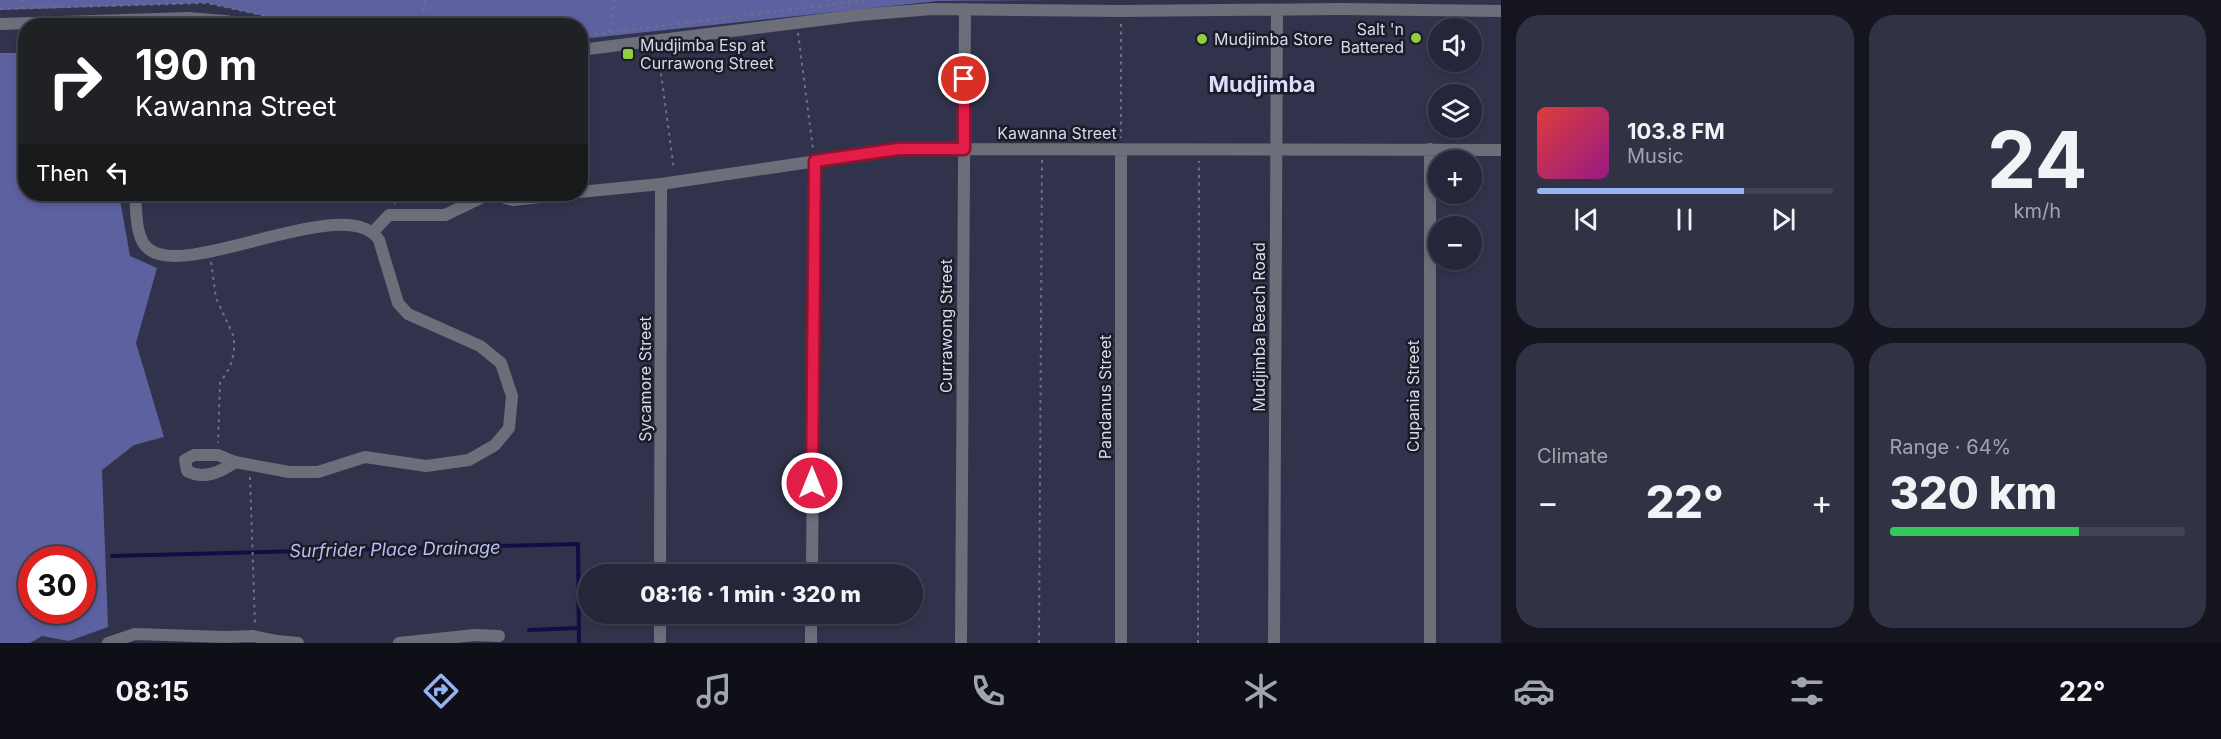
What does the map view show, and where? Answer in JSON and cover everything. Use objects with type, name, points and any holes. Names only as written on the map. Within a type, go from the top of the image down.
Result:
[{"type":"street","points":[[588,49],[932,9],[1501,10]]},
{"type":"street","name":"Currawong Street","points":[[961,643],[965,9]]},
{"type":"street","name":"Mudjimba Beach Road","points":[[1274,643],[1276,11]]},
{"type":"street","points":[[0,24],[18,24]]},
{"type":"street","name":"Kawanna Street","points":[[588,191],[662,184],[898,149],[1501,150]]},
{"type":"street","name":"Cupania Street","points":[[1430,149],[1430,643]]},
{"type":"street","name":"Pandanus Street","points":[[1121,150],[1121,643]]},
{"type":"street","points":[[812,564],[815,161]]},
{"type":"street","name":"Sycamore Street","points":[[660,564],[662,184]]},
{"type":"street","points":[[136,201],[140,236],[148,249],[164,257],[210,252],[304,228],[344,226],[365,228],[373,232],[379,240],[398,303],[408,314],[480,346],[501,363],[512,396],[509,428],[495,445],[469,460],[426,466],[365,457],[318,472],[289,472],[241,463],[218,455],[194,454],[185,460],[187,471],[194,475],[220,472],[241,463]]},
{"type":"street","points":[[373,232],[389,215],[445,215],[474,201]]},
{"type":"street","points":[[660,624],[660,640]]},
{"type":"street","points":[[811,624],[811,643]]},
{"type":"street","points":[[108,643],[135,634],[253,636],[271,642],[298,643]]},
{"type":"street","points":[[399,643],[475,635],[499,636]]},
{"type":"street","points":[[225,637],[245,643]]},
{"type":"path","points":[[422,18],[425,0]]},
{"type":"path","points":[[610,46],[609,33],[615,0]]},
{"type":"path","points":[[588,35],[866,0]]},
{"type":"path","points":[[797,23],[815,161]]},
{"type":"path","points":[[1121,24],[1121,150]]},
{"type":"path","points":[[656,41],[676,182]]},
{"type":"path","points":[[1039,643],[1042,150]]},
{"type":"path","points":[[1198,643],[1199,150]]},
{"type":"path","points":[[395,201],[395,207]]},
{"type":"path","points":[[210,252],[216,297],[234,337],[234,352],[230,367],[220,383],[218,455]]},
{"type":"path","points":[[241,463],[250,474],[255,624]]},
{"type":"shaded area","points":[[0,0],[1052,0],[938,1],[588,38],[588,18],[272,18],[207,3],[0,10]]},
{"type":"shaded area","points":[[0,53],[18,53],[18,201],[120,201],[130,256],[157,268],[136,343],[164,437],[134,445],[102,470],[108,627],[69,641],[42,636],[30,643],[0,643]]},
{"type":"waterway","name":"Surfrider Place Drainage","points":[[112,556],[578,544],[579,643]]},
{"type":"waterway","points":[[529,630],[579,628]]},
{"type":"place","name":"Salt 'n Battered","points":[[1416,38]]},
{"type":"place","name":"Mudjimba Store","points":[[1202,39]]},
{"type":"place","name":"Mudjimba Esp at Currawong Street","points":[[628,54]]},
{"type":"district","name":"Mudjimba","points":[[1262,84]]},
{"type":"route","points":[[812,483],[815,161],[898,149],[964,149],[964,79]]}]
